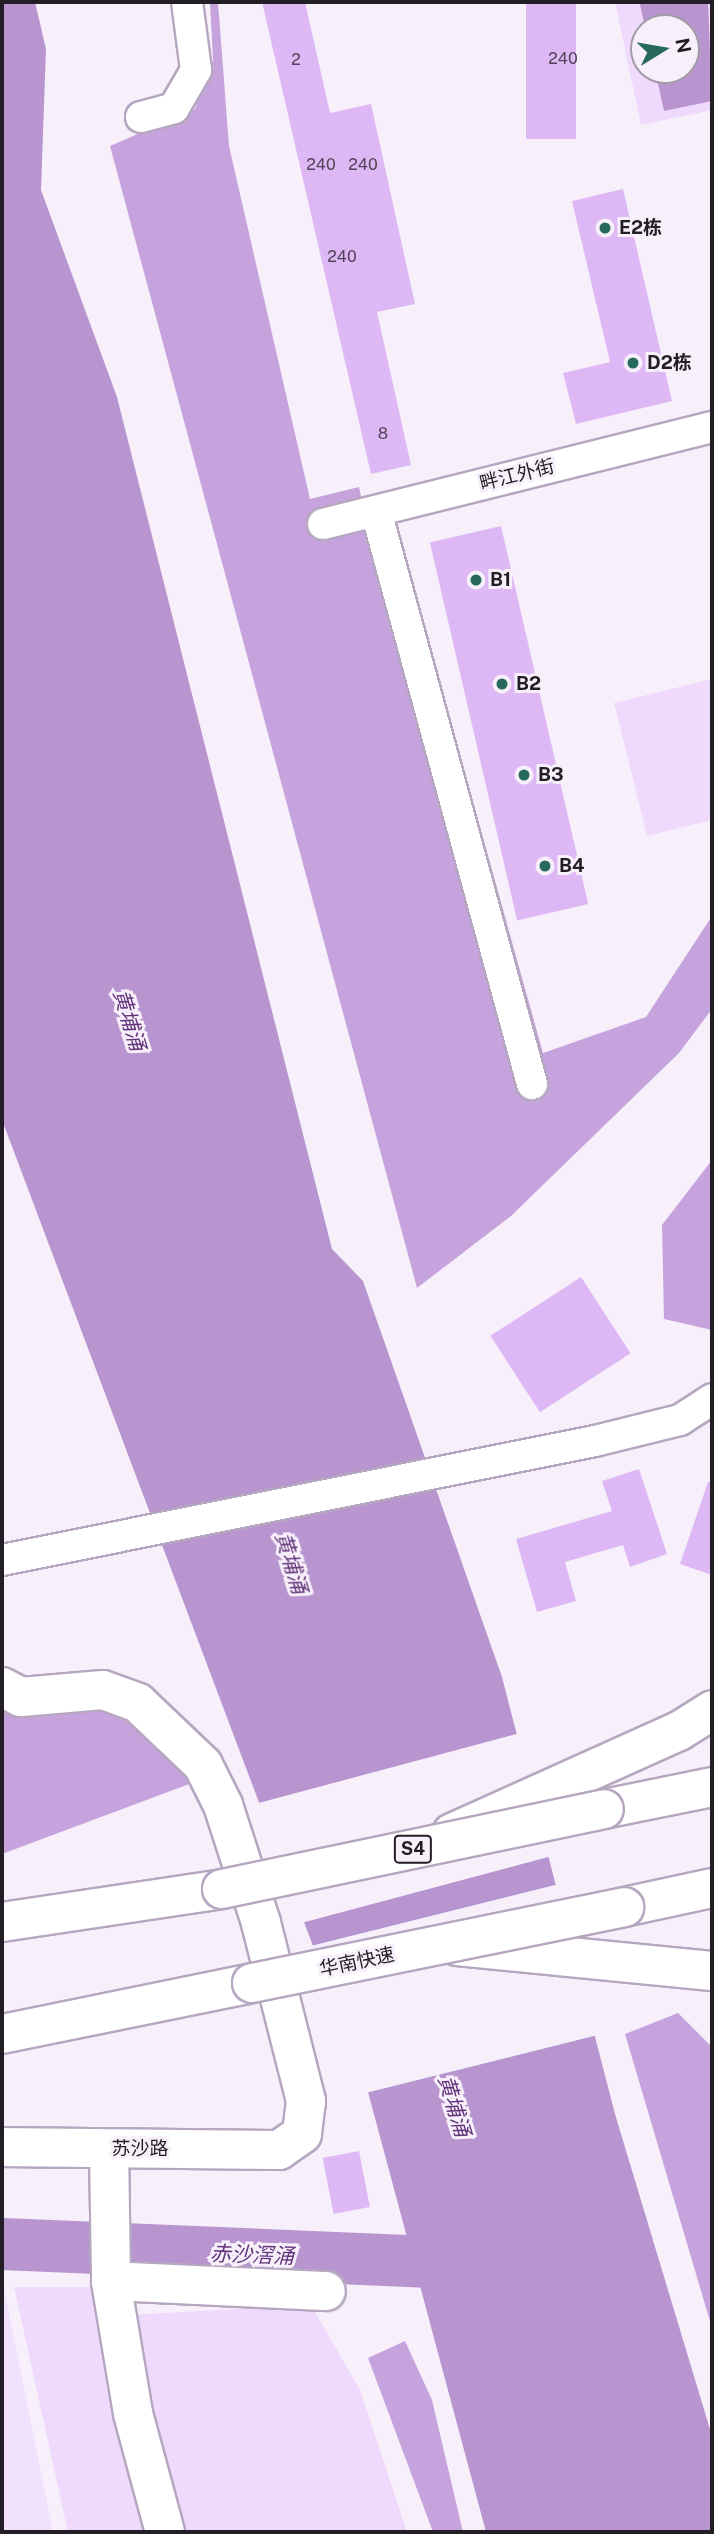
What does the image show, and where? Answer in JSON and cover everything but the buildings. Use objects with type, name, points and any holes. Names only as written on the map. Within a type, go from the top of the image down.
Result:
[{"type":"main road","name":"苏沙路","points":[[2,1687],[20,1697],[103,1690],[138,1703],[204,1765],[223,1805],[261,1923],[306,2101],[302,2134],[279,2150],[2,2147]]},
{"type":"main road","points":[[418,1848],[679,1731],[712,1710]]},
{"type":"main road","name":"S4","points":[[2,1922],[222,1889],[712,1787]]},
{"type":"main road","name":"华南快速","points":[[2,2034],[712,1888]]},
{"type":"main road","points":[[441,1944],[712,1970]]},
{"type":"main road","points":[[109,2149],[111,2281],[133,2413],[165,2532]]},
{"type":"main road","points":[[111,2281],[326,2291]]},
{"type":"street","points":[[141,117],[174,108],[196,70],[187,2]]},
{"type":"street","name":"畔江外街","points":[[323,524],[712,428]]},
{"type":"street","points":[[376,511],[532,1084]]},
{"type":"street","points":[[2,1560],[595,1440],[680,1420],[712,1399]]},
{"type":"shaded area","points":[[210,2],[218,2],[229,146],[310,499],[359,487],[368,529],[395,522],[543,1053],[646,1017],[712,916],[712,1009],[679,1053],[511,1216],[417,1288],[110,146],[195,109],[213,60]]},
{"type":"shaded area","points":[[615,2],[712,2],[712,110],[641,125],[632,84],[700,84],[700,14],[630,14],[630,73]]},
{"type":"shaded area","points":[[712,679],[712,820],[647,836],[614,703]]},
{"type":"shaded area","points":[[712,1160],[712,1330],[664,1319],[662,1225]]},
{"type":"shaded area","points":[[2,1700],[125,1704],[192,1783],[2,1854]]},
{"type":"shaded area","points":[[678,2013],[712,2047],[712,2328],[625,2034]]},
{"type":"shaded area","points":[[2,2278],[53,2532],[2,2532]]},
{"type":"shaded area","points":[[14,2287],[93,2287],[159,2532],[68,2532]]},
{"type":"shaded area","points":[[311,2305],[360,2390],[407,2532],[187,2532],[153,2426],[128,2315]]},
{"type":"shaded area","points":[[405,2341],[432,2400],[463,2532],[433,2532],[368,2358]]},
{"type":"water","name":"黄埔涌","points":[[2,2],[35,2],[46,49],[41,190],[117,397],[332,1249],[363,1281],[502,1677],[615,2114],[712,2436],[712,2532],[486,2532],[368,2092],[2,1120]]},
{"type":"water","points":[[708,2],[712,101],[664,111],[658,84],[700,84],[700,14],[642,14],[640,4]]},
{"type":"pier","points":[[520,1733],[553,1856],[286,1927],[253,1804]]},
{"type":"pier","points":[[559,1884],[597,2035],[345,2098],[308,1947]]},
{"type":"waterway","name":"赤沙滘涌","points":[[2,2244],[484,2264]]},
{"type":"place","name":"E2栋","points":[[605,228]]},
{"type":"place","name":"D2栋","points":[[633,363]]},
{"type":"place","name":"B1","points":[[476,580]]},
{"type":"place","name":"B2","points":[[502,684]]},
{"type":"place","name":"B3","points":[[524,775]]},
{"type":"place","name":"B4","points":[[545,866]]}]
